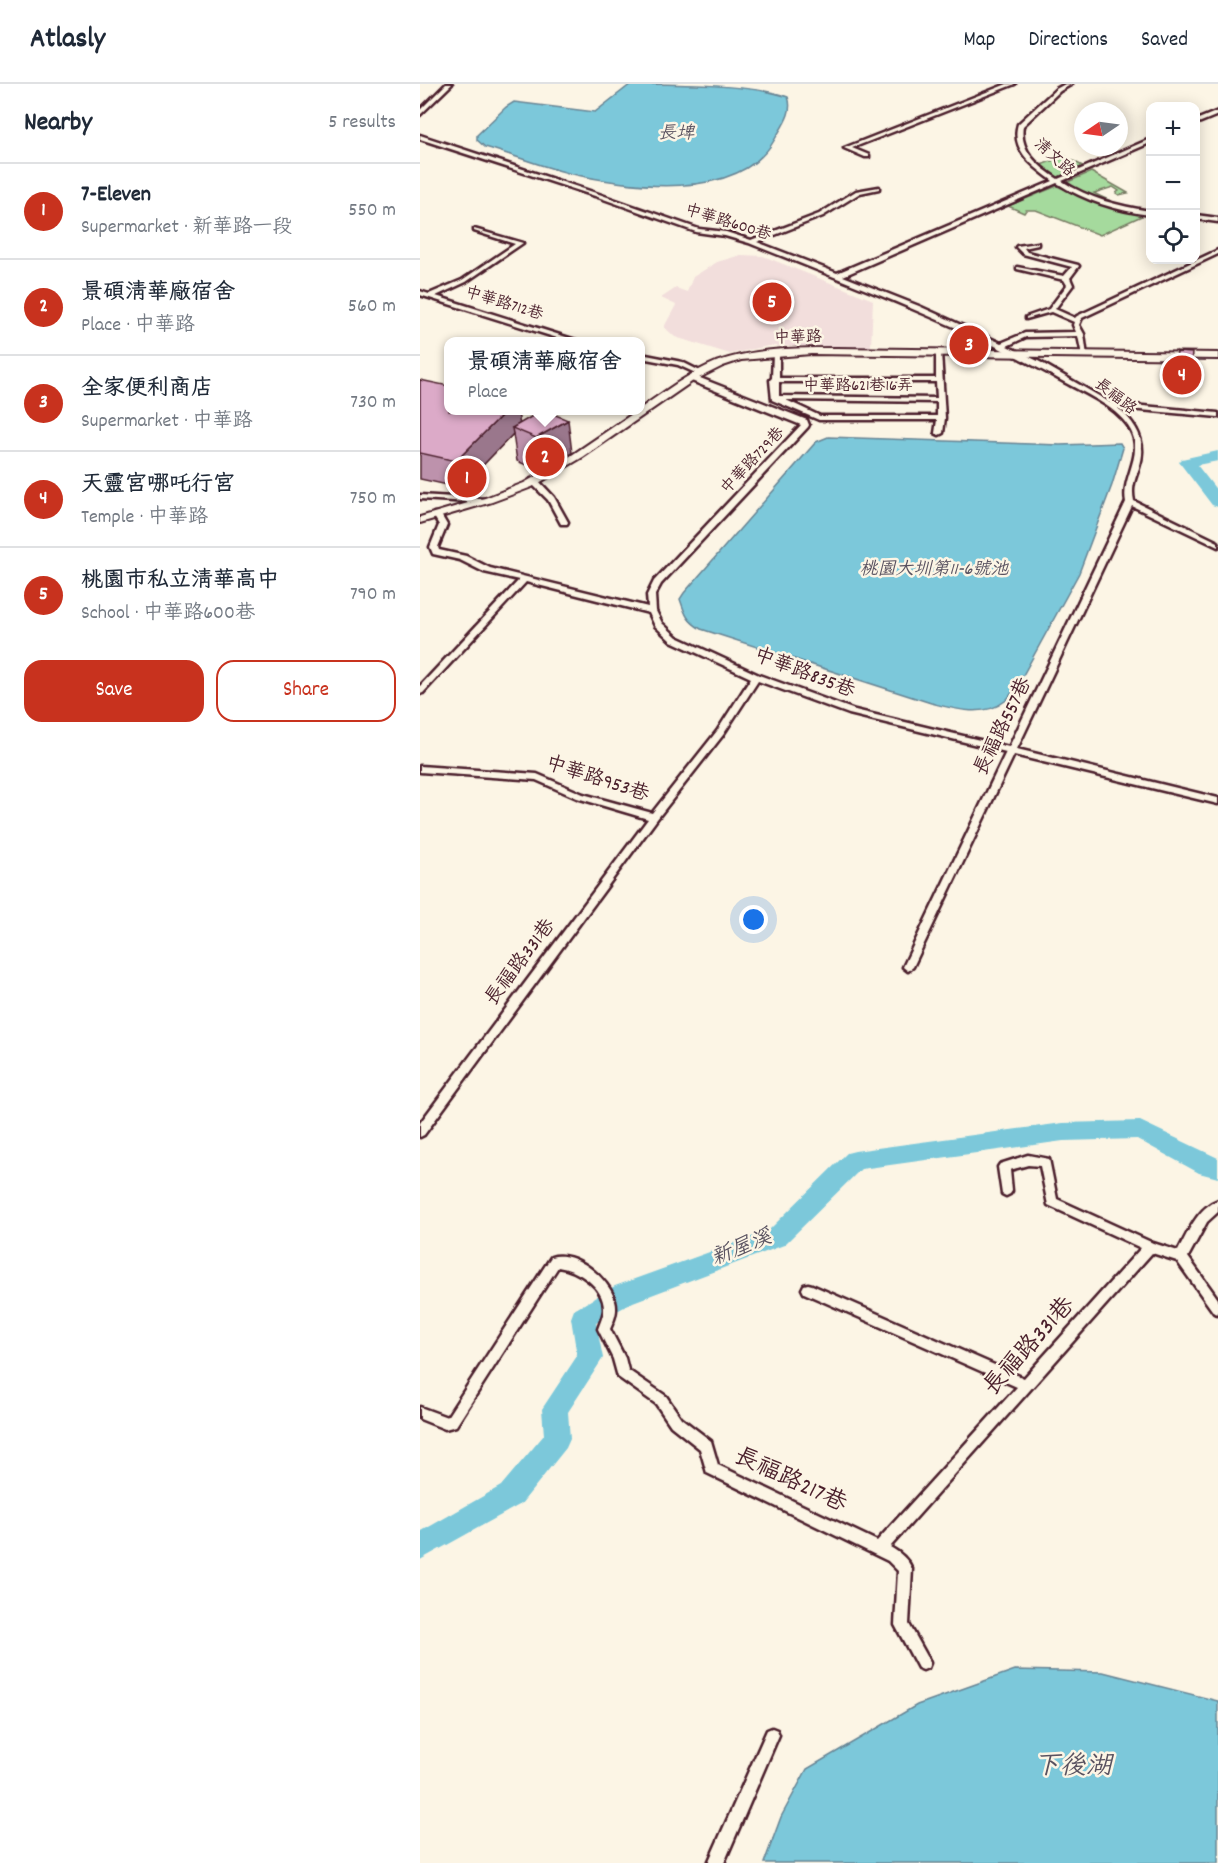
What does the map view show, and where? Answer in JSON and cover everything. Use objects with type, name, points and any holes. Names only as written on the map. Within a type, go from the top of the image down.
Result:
[{"type":"main road","name":"中華路","points":[[645,408],[696,376],[729,361],[776,353],[1218,357]]},
{"type":"main road","name":"中華路","points":[[420,520],[486,501],[534,481],[603,440],[636,415]]},
{"type":"street","points":[[420,113],[449,84]]},
{"type":"street","points":[[867,156],[847,147],[1012,84]]},
{"type":"street","name":"清文路","points":[[1069,84],[1058,90],[1020,125],[1019,139],[1023,151],[1056,181],[1087,197],[1127,210],[1146,212]]},
{"type":"street","points":[[420,102],[428,104]]},
{"type":"street","points":[[1200,120],[1218,113]]},
{"type":"street","name":"中華路600巷","points":[[420,137],[698,231],[726,234],[751,242],[1022,354]]},
{"type":"street","points":[[836,276],[1146,143]]},
{"type":"street","points":[[751,242],[821,215],[858,192],[877,188]]},
{"type":"street","points":[[1200,218],[1218,220]]},
{"type":"street","points":[[430,296],[464,281],[520,243],[476,230]]},
{"type":"street","points":[[1036,244],[1019,247],[1025,253],[1076,266],[1067,279]]},
{"type":"street","points":[[1076,321],[1079,317],[1218,252]]},
{"type":"street","points":[[1019,268],[1067,279]]},
{"type":"street","points":[[1028,318],[1050,310],[1070,285],[1067,279]]},
{"type":"street","name":"中華路712巷","points":[[420,293],[555,337]]},
{"type":"street","points":[[1050,310],[1076,321],[1085,355]]},
{"type":"street","points":[[1002,345],[1025,335],[1081,334]]},
{"type":"street","points":[[776,353],[775,398],[819,418],[941,418]]},
{"type":"street","points":[[939,353],[941,418],[939,433]]},
{"type":"street","name":"長福路","points":[[1022,354],[1107,405],[1129,423],[1137,436],[1140,453],[1128,489],[1130,501]]},
{"type":"street","points":[[645,357],[680,363],[696,376]]},
{"type":"street","name":"中華路729巷","points":[[652,611],[651,595],[657,583],[805,425],[804,422],[696,376]]},
{"type":"street","points":[[774,380],[939,380]]},
{"type":"street","name":"中華路621巷16弄","points":[[775,398],[940,400]]},
{"type":"street","points":[[1107,405],[1218,415]]},
{"type":"street","points":[[534,481],[551,499],[564,522]]},
{"type":"street","points":[[420,497],[486,501]]},
{"type":"street","points":[[1130,501],[1218,544]]},
{"type":"street","name":"長福路557巷","points":[[908,967],[1011,751],[1056,663],[1130,501]]},
{"type":"street","points":[[437,515],[443,525],[434,547],[436,552],[463,558],[487,570],[652,611]]},
{"type":"street","points":[[420,691],[525,579]]},
{"type":"street","name":"中華路835巷","points":[[652,611],[658,624],[674,639],[756,677],[860,714],[1218,801]]},
{"type":"street","name":"長福路331巷","points":[[420,1132],[654,818],[720,734],[756,677]]},
{"type":"street","name":"中華路953巷","points":[[420,769],[537,777],[580,796],[654,818]]},
{"type":"street","points":[[1006,1191],[1004,1167],[1028,1160],[1045,1162],[1052,1202],[1150,1247],[1181,1257],[1218,1309]]},
{"type":"street","points":[[1181,1257],[1203,1218],[1218,1205]]},
{"type":"street","name":"長福路331巷","points":[[879,1549],[1150,1247]]},
{"type":"street","name":"長福路217巷","points":[[420,1413],[445,1423],[451,1422],[555,1262],[576,1265],[600,1283],[609,1306],[604,1329],[619,1358],[623,1373],[661,1400],[676,1422],[706,1445],[712,1469],[893,1556],[905,1569],[902,1625],[923,1663]]},
{"type":"street","points":[[808,1289],[1027,1385]]},
{"type":"street","points":[[716,1863],[772,1735]]},
{"type":"shaded area","points":[[741,255],[763,256],[873,300],[871,347],[768,346],[730,354],[675,337],[664,327],[676,305],[661,298],[676,288],[687,292],[693,277],[717,262]]},
{"type":"green space","points":[[1064,156],[1088,169],[1059,181],[1041,165]]},
{"type":"green space","points":[[1091,172],[1128,193],[1119,195],[1116,193],[1119,191],[1113,187],[1094,193],[1128,208],[1088,196],[1063,184]]},
{"type":"green space","points":[[1057,186],[1103,205],[1146,214],[1100,235],[1036,210],[1026,210],[1024,213],[1008,206]]},
{"type":"water","name":"長埤","points":[[631,84],[754,89],[788,97],[789,108],[775,139],[758,159],[736,173],[710,182],[681,185],[621,183],[568,173],[485,147],[477,140],[477,135],[514,102],[595,112]]},
{"type":"water","name":"桃園大圳第11-6號池","points":[[828,437],[1060,445],[1120,443],[1123,448],[1112,485],[1079,573],[1017,686],[1005,701],[997,706],[978,711],[931,703],[701,629],[687,617],[680,599],[684,593],[816,442]]},
{"type":"water","name":"下後湖","points":[[1015,1670],[1103,1672],[1218,1701],[1218,1863],[764,1863],[781,1817],[807,1769],[917,1705]]},
{"type":"building","points":[[1177,352],[1192,353],[1190,376],[1175,374]]},
{"type":"building","points":[[420,380],[444,385],[444,415],[502,415],[456,461],[420,453]]},
{"type":"building","points":[[534,415],[556,415],[568,420],[536,438],[512,428]]},
{"type":"waterway","name":"新屋溪","points":[[1218,456],[1187,462],[1218,502]]},
{"type":"waterway","name":"新屋溪","points":[[420,1547],[511,1495],[557,1439],[555,1409],[590,1358],[583,1318],[624,1294],[776,1238],[855,1160],[1063,1132],[1140,1130],[1207,1166],[1218,1168]]},
{"type":"place","name":"桃園市私立清華高中","points":[[772,302]]},
{"type":"place","name":"全家便利商店","points":[[969,345]]},
{"type":"place","name":"天靈宮哪吒行宮","points":[[1182,375]]},
{"type":"place","name":"景碩清華廠宿舍","points":[[545,457]]},
{"type":"place","name":"7-Eleven","points":[[467,478]]}]
